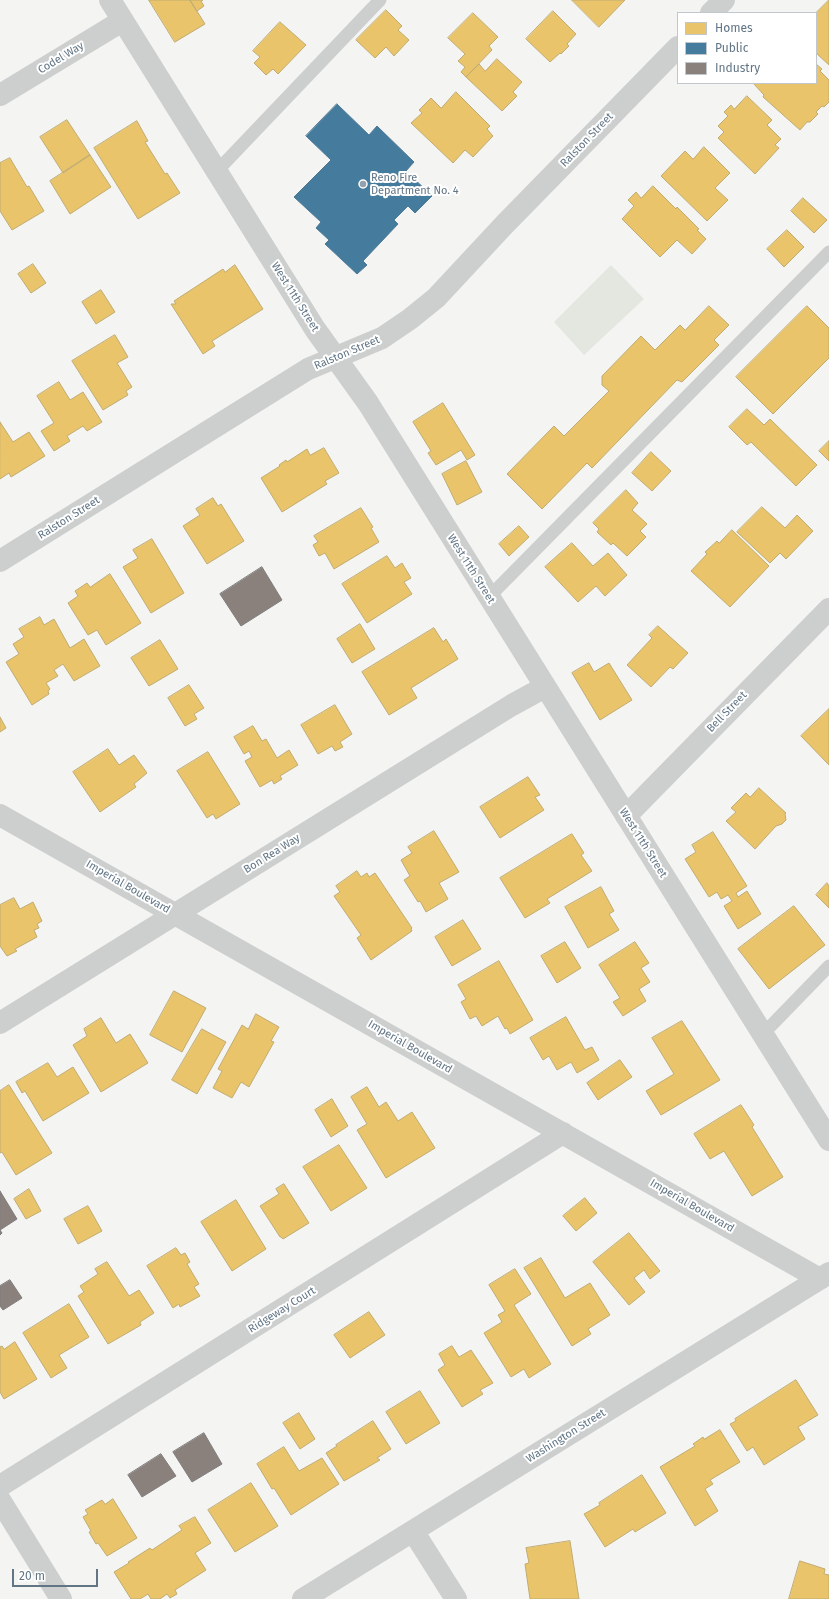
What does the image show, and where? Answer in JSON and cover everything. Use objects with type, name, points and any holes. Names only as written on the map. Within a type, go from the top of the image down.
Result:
[{"type":"street","name":"West 11th Street","points":[[110,0],[315,329],[368,403],[829,1140]]},
{"type":"street","points":[[712,12],[724,0]]},
{"type":"street","name":"Codel Way","points":[[0,94],[122,21]]},
{"type":"street","name":"Ralston Street","points":[[0,561],[308,369],[382,338],[436,298],[505,224],[677,48]]},
{"type":"street","name":"Bell Street","points":[[626,816],[829,609]]},
{"type":"street","name":"Bon Rea Way","points":[[0,1024],[512,705],[545,687]]},
{"type":"street","name":"Imperial Boulevard","points":[[0,814],[563,1133],[824,1276]]},
{"type":"street","name":"Ridgeway Court","points":[[0,1486],[563,1133]]},
{"type":"street","name":"Washington Street","points":[[303,1599],[824,1276]]},
{"type":"street","points":[[0,1500],[61,1599]]},
{"type":"street","points":[[413,1532],[456,1599]]},
{"type":"lane","points":[[216,172],[380,0]]},
{"type":"lane","points":[[489,597],[829,252]]},
{"type":"lane","points":[[763,1034],[829,966]]},
{"type":"shaded area","points":[[611,265],[644,299],[584,355],[554,322]]},
{"type":"building: Homes","points":[[149,0],[190,0],[205,24],[175,42]]},
{"type":"building: Homes","points":[[190,0],[203,0],[201,1],[204,6],[197,11]]},
{"type":"building: Homes","points":[[572,0],[625,0],[599,27]]},
{"type":"building: Homes","points":[[829,0],[829,65],[817,54],[817,12]]},
{"type":"building: Homes","points":[[386,10],[402,26],[398,30],[409,40],[394,56],[386,47],[375,58],[356,40]]},
{"type":"building: Homes","points":[[553,11],[576,34],[567,44],[569,46],[550,62],[526,39]]},
{"type":"building: Homes","points":[[473,13],[498,37],[489,46],[492,50],[466,77],[461,72],[465,67],[458,61],[465,54],[448,38]]},
{"type":"building: Homes","points":[[280,22],[306,45],[278,74],[273,69],[266,75],[254,63],[260,57],[253,51]]},
{"type":"building: Homes","points":[[497,59],[522,82],[513,92],[517,96],[502,111],[466,77],[479,64],[485,71]]},
{"type":"building: Homes","points":[[817,65],[822,69],[820,71],[829,80],[829,102],[824,107],[822,106],[816,112],[818,114],[810,122],[807,122],[800,130],[763,97],[764,95],[754,84],[817,84]]},
{"type":"building: Homes","points":[[456,92],[490,126],[487,129],[493,136],[473,157],[465,150],[453,163],[411,123],[422,113],[419,110],[431,98],[441,108]]},
{"type":"building: Homes","points":[[747,96],[772,120],[767,125],[781,139],[775,145],[779,148],[755,174],[718,138],[724,132],[718,126],[728,116],[724,112],[731,105],[734,109]]},
{"type":"building: Homes","points":[[67,120],[90,155],[63,173],[40,137]]},
{"type":"building: Homes","points":[[137,121],[148,141],[145,142],[165,174],[167,173],[180,193],[138,219],[94,148]]},
{"type":"building: Homes","points":[[704,147],[730,173],[715,188],[728,200],[707,221],[661,176],[685,151],[693,159]]},
{"type":"building: Homes","points":[[90,155],[111,187],[70,214],[50,181]]},
{"type":"building: Homes","points":[[10,158],[27,187],[29,186],[44,211],[12,230],[0,211],[0,163]]},
{"type":"building: Homes","points":[[653,186],[699,229],[697,230],[706,239],[692,254],[677,240],[660,257],[622,219],[634,206],[628,200],[636,192],[641,198]]},
{"type":"building: Homes","points":[[803,198],[827,220],[814,233],[791,211]]},
{"type":"building: Homes","points":[[787,230],[804,247],[784,267],[767,249]]},
{"type":"building: Homes","points":[[33,264],[46,283],[31,293],[18,274]]},
{"type":"building: Homes","points":[[235,265],[263,309],[212,341],[215,346],[203,354],[171,304],[176,304],[174,301],[223,269],[225,272]]},
{"type":"building: Homes","points":[[101,290],[115,312],[96,324],[82,302]]},
{"type":"building: Homes","points":[[709,306],[729,325],[714,340],[719,345],[682,382],[677,380],[592,468],[587,463],[542,509],[507,474],[554,426],[564,436],[609,391],[602,385],[602,376],[641,336],[655,350],[680,325],[685,330]]},
{"type":"building: Homes","points":[[807,306],[829,328],[829,358],[773,414],[736,377]]},
{"type":"building: Homes","points":[[115,335],[128,357],[117,363],[132,387],[126,391],[128,395],[103,410],[72,361]]},
{"type":"building: Homes","points":[[59,382],[70,400],[83,392],[102,422],[87,431],[83,426],[67,436],[70,441],[54,451],[41,431],[54,423],[37,396]]},
{"type":"building: Homes","points":[[443,403],[475,455],[467,460],[461,450],[436,465],[428,453],[431,451],[413,422]]},
{"type":"building: Homes","points":[[747,409],[764,425],[770,419],[817,465],[796,486],[751,442],[747,445],[729,427]]},
{"type":"building: Homes","points":[[0,422],[13,442],[29,432],[45,456],[11,477],[9,473],[0,479]]},
{"type":"building: Homes","points":[[829,441],[829,461],[819,451]]},
{"type":"building: Homes","points":[[324,448],[339,473],[325,481],[327,484],[282,512],[261,478],[280,466],[279,465],[286,460],[287,462],[307,449],[310,455]]},
{"type":"building: Homes","points":[[651,452],[671,471],[652,491],[632,473]]},
{"type":"building: Homes","points":[[466,461],[482,492],[457,505],[442,474]]},
{"type":"building: Homes","points":[[626,490],[638,503],[632,510],[647,524],[640,531],[646,537],[627,556],[613,543],[611,545],[597,532],[599,529],[593,523]]},
{"type":"building: Homes","points":[[213,498],[218,506],[221,504],[244,541],[207,564],[183,526],[200,515],[196,509]]},
{"type":"building: Homes","points":[[762,507],[785,528],[797,515],[813,531],[786,559],[780,553],[770,563],[737,532]]},
{"type":"building: Homes","points":[[361,508],[373,527],[371,528],[379,542],[334,569],[325,553],[319,556],[313,545],[318,542],[314,536]]},
{"type":"building: Homes","points":[[519,526],[529,537],[509,556],[499,544]]},
{"type":"building: Homes","points":[[732,530],[769,566],[730,607],[691,571],[707,554],[705,552],[717,541],[719,543]]},
{"type":"building: Homes","points":[[152,539],[184,593],[151,613],[123,567],[138,558],[133,550]]},
{"type":"building: Homes","points":[[572,543],[593,566],[608,553],[627,575],[605,596],[596,586],[578,602],[545,567]]},
{"type":"building: Homes","points":[[387,556],[395,568],[402,563],[411,578],[404,582],[412,594],[367,623],[342,584]]},
{"type":"building: Homes","points":[[110,574],[141,623],[106,645],[97,630],[88,635],[68,603],[78,596],[75,591],[87,583],[90,587]]},
{"type":"building: Homes","points":[[40,617],[44,625],[54,619],[70,648],[84,639],[100,666],[74,681],[63,664],[54,670],[58,676],[46,683],[50,689],[48,691],[49,694],[32,705],[6,662],[19,654],[13,644],[24,637],[19,629]]},
{"type":"building: Homes","points":[[360,624],[375,649],[352,663],[337,639]]},
{"type":"building: Homes","points":[[658,626],[688,653],[673,669],[670,667],[651,687],[627,665],[652,638],[649,635]]},
{"type":"building: Homes","points":[[434,628],[443,642],[446,639],[458,659],[411,688],[417,698],[389,715],[362,672]]},
{"type":"building: Homes","points":[[160,640],[178,669],[149,686],[131,658]]},
{"type":"building: Homes","points":[[589,663],[594,672],[609,663],[632,700],[600,720],[572,673]]},
{"type":"building: Homes","points":[[189,685],[204,708],[194,714],[197,719],[185,726],[168,698]]},
{"type":"building: Homes","points":[[335,705],[352,734],[340,742],[343,747],[335,751],[332,746],[318,754],[301,725]]},
{"type":"building: Homes","points":[[829,709],[829,765],[801,736]]},
{"type":"building: Homes","points":[[0,717],[6,728],[0,732]]},
{"type":"building: Homes","points":[[253,726],[262,741],[266,739],[277,758],[289,750],[298,765],[280,776],[282,779],[274,784],[272,780],[260,787],[245,761],[252,757],[249,751],[244,754],[234,737]]},
{"type":"building: Homes","points":[[108,749],[119,765],[134,755],[147,773],[134,784],[136,787],[100,812],[73,772]]},
{"type":"building: Homes","points":[[208,752],[240,804],[216,819],[213,814],[207,818],[177,771]]},
{"type":"building: Homes","points":[[528,777],[540,795],[535,797],[544,810],[500,838],[480,807]]},
{"type":"building: Homes","points":[[759,788],[786,813],[786,820],[782,824],[776,826],[755,849],[726,821],[736,812],[731,808],[746,793],[750,797]]},
{"type":"building: Homes","points":[[434,831],[459,872],[439,883],[448,899],[426,912],[420,901],[418,902],[404,880],[410,876],[401,860],[412,853],[408,847]]},
{"type":"building: Homes","points":[[713,832],[747,886],[736,893],[738,897],[747,891],[761,914],[738,929],[724,906],[732,901],[728,895],[721,899],[717,892],[709,897],[685,859],[696,852],[692,845]]},
{"type":"building: Homes","points":[[572,834],[584,853],[581,855],[592,871],[547,899],[550,903],[525,918],[500,878]]},
{"type":"building: Homes","points":[[357,871],[361,877],[367,873],[369,877],[375,873],[412,928],[412,931],[371,960],[357,938],[361,935],[334,896],[340,892],[336,886]]},
{"type":"building: Homes","points":[[827,883],[829,886],[829,908],[816,895]]},
{"type":"building: Homes","points":[[601,887],[614,911],[609,914],[619,930],[588,948],[565,907]]},
{"type":"building: Homes","points":[[14,898],[20,909],[33,902],[42,921],[37,924],[39,928],[34,930],[37,937],[15,949],[17,951],[7,956],[0,946],[0,905]]},
{"type":"building: Homes","points":[[794,906],[825,945],[769,989],[738,949]]},
{"type":"building: Homes","points":[[463,920],[481,949],[452,966],[435,937]]},
{"type":"building: Homes","points":[[565,942],[581,968],[557,983],[541,956]]},
{"type":"building: Homes","points":[[635,942],[649,963],[641,968],[650,982],[639,989],[646,1001],[623,1016],[613,1002],[620,998],[599,965]]},
{"type":"building: Homes","points":[[499,961],[533,1020],[510,1034],[507,1028],[505,1029],[498,1016],[482,1026],[476,1016],[470,1019],[461,1002],[466,999],[458,985]]},
{"type":"building: Homes","points":[[174,991],[206,1008],[182,1052],[150,1035]]},
{"type":"building: Homes","points":[[256,1014],[279,1027],[271,1041],[274,1042],[249,1087],[241,1082],[232,1098],[213,1088],[222,1071],[218,1069],[242,1025],[248,1029]]},
{"type":"building: Homes","points":[[566,1017],[585,1050],[592,1047],[599,1060],[577,1073],[571,1062],[557,1070],[549,1056],[543,1060],[530,1038]]},
{"type":"building: Homes","points":[[101,1018],[116,1043],[130,1034],[148,1063],[101,1092],[73,1045],[87,1036],[84,1029]]},
{"type":"building: Homes","points":[[682,1021],[720,1080],[661,1115],[646,1091],[674,1074],[652,1038]]},
{"type":"building: Homes","points":[[202,1029],[226,1042],[197,1094],[172,1080]]},
{"type":"building: Homes","points":[[620,1060],[632,1077],[598,1100],[587,1083]]},
{"type":"building: Homes","points":[[48,1063],[57,1077],[73,1067],[89,1093],[43,1121],[25,1091],[22,1093],[16,1082]]},
{"type":"building: Homes","points":[[9,1085],[52,1153],[16,1175],[2,1152],[0,1153],[0,1091]]},
{"type":"building: Homes","points":[[367,1087],[379,1107],[386,1102],[398,1121],[412,1112],[435,1148],[386,1178],[357,1130],[367,1124],[351,1097]]},
{"type":"building: Homes","points":[[332,1099],[348,1126],[331,1137],[315,1110]]},
{"type":"building: Homes","points":[[741,1105],[754,1125],[752,1127],[783,1177],[752,1196],[724,1151],[710,1159],[694,1134]]},
{"type":"building: Homes","points":[[339,1145],[367,1188],[331,1211],[303,1167]]},
{"type":"building: Homes","points":[[284,1184],[309,1223],[283,1239],[280,1237],[260,1206],[279,1194],[276,1189]]},
{"type":"building: Homes","points":[[29,1189],[41,1211],[26,1219],[14,1199]]},
{"type":"building: Homes","points":[[585,1198],[597,1213],[576,1231],[563,1216]]},
{"type":"building: Homes","points":[[236,1200],[266,1249],[232,1271],[201,1222]]},
{"type":"building: Homes","points":[[88,1206],[102,1231],[78,1244],[64,1219]]},
{"type":"building: Homes","points":[[629,1233],[660,1271],[650,1279],[644,1270],[634,1278],[645,1292],[629,1305],[593,1262]]},
{"type":"building: Homes","points":[[176,1248],[181,1255],[185,1253],[190,1262],[187,1264],[199,1284],[194,1287],[200,1296],[180,1307],[179,1304],[173,1308],[147,1266]]},
{"type":"building: Homes","points":[[541,1258],[565,1298],[590,1283],[610,1315],[588,1329],[591,1334],[572,1346],[524,1268]]},
{"type":"building: Homes","points":[[107,1262],[129,1296],[139,1290],[154,1313],[140,1322],[141,1325],[108,1344],[78,1296],[84,1292],[80,1286],[98,1274],[95,1269]]},
{"type":"building: Homes","points":[[515,1269],[531,1294],[514,1305],[551,1364],[529,1378],[524,1369],[511,1377],[484,1333],[502,1322],[498,1315],[505,1311],[489,1285]]},
{"type":"building: Homes","points":[[69,1304],[89,1337],[59,1355],[67,1368],[51,1378],[23,1333]]},
{"type":"building: Homes","points":[[369,1312],[385,1335],[350,1358],[334,1335]]},
{"type":"building: Homes","points":[[15,1342],[37,1379],[4,1399],[0,1392],[0,1347],[2,1346],[4,1349]]},
{"type":"building: Homes","points":[[452,1346],[459,1357],[471,1350],[493,1383],[480,1390],[483,1394],[462,1407],[438,1370],[445,1365],[439,1354]]},
{"type":"building: Homes","points":[[796,1380],[818,1415],[798,1427],[805,1439],[764,1465],[753,1447],[747,1451],[730,1424],[736,1421],[735,1419]]},
{"type":"building: Homes","points":[[420,1391],[440,1423],[406,1444],[386,1412]]},
{"type":"building: Homes","points":[[299,1413],[315,1439],[300,1449],[283,1423]]},
{"type":"building: Homes","points":[[373,1421],[391,1449],[377,1458],[380,1460],[344,1481],[326,1453]]},
{"type":"building: Homes","points":[[720,1430],[740,1462],[710,1480],[713,1484],[705,1489],[718,1511],[695,1526],[660,1467],[695,1446],[693,1444],[703,1437],[704,1439]]},
{"type":"building: Homes","points":[[284,1447],[299,1471],[322,1458],[339,1484],[291,1515],[274,1488],[272,1489],[257,1464]]},
{"type":"building: Homes","points":[[642,1475],[666,1513],[635,1532],[633,1529],[605,1547],[584,1514],[600,1505],[599,1503]]},
{"type":"building: Homes","points":[[251,1483],[278,1526],[235,1552],[208,1510]]},
{"type":"building: Homes","points":[[113,1499],[137,1538],[107,1556],[98,1543],[96,1544],[83,1517],[88,1514],[85,1510],[102,1500],[105,1504]]},
{"type":"building: Homes","points":[[195,1517],[211,1543],[195,1553],[206,1570],[175,1590],[177,1594],[170,1598],[167,1594],[160,1599],[151,1599],[148,1594],[140,1599],[131,1599],[114,1572],[150,1548],[152,1550],[182,1530],[179,1526]]},
{"type":"building: Homes","points":[[570,1541],[579,1599],[530,1599],[525,1564],[529,1563],[526,1548]]},
{"type":"building: Homes","points":[[800,1561],[825,1569],[824,1574],[829,1575],[829,1599],[789,1599]]},
{"type":"building: Public","name":"Reno Fire Department No. 4","points":[[337,104],[369,135],[377,126],[414,162],[406,171],[432,196],[415,213],[408,206],[394,220],[398,224],[363,261],[367,265],[357,274],[325,244],[329,240],[316,228],[321,222],[294,197],[331,160],[306,136]]},
{"type":"building: Industry","points":[[262,567],[282,600],[241,626],[220,594]]},
{"type":"building: Industry","points":[[0,1191],[17,1219],[0,1230]]},
{"type":"building: Industry","points":[[10,1280],[22,1298],[3,1310],[0,1306],[0,1286]]},
{"type":"building: Industry","points":[[204,1433],[222,1464],[192,1482],[173,1452]]},
{"type":"building: Industry","points":[[161,1454],[176,1476],[142,1497],[128,1475]]},
{"type":"place","name":"Reno Fire Department No. 4","points":[[363,184]]}]
